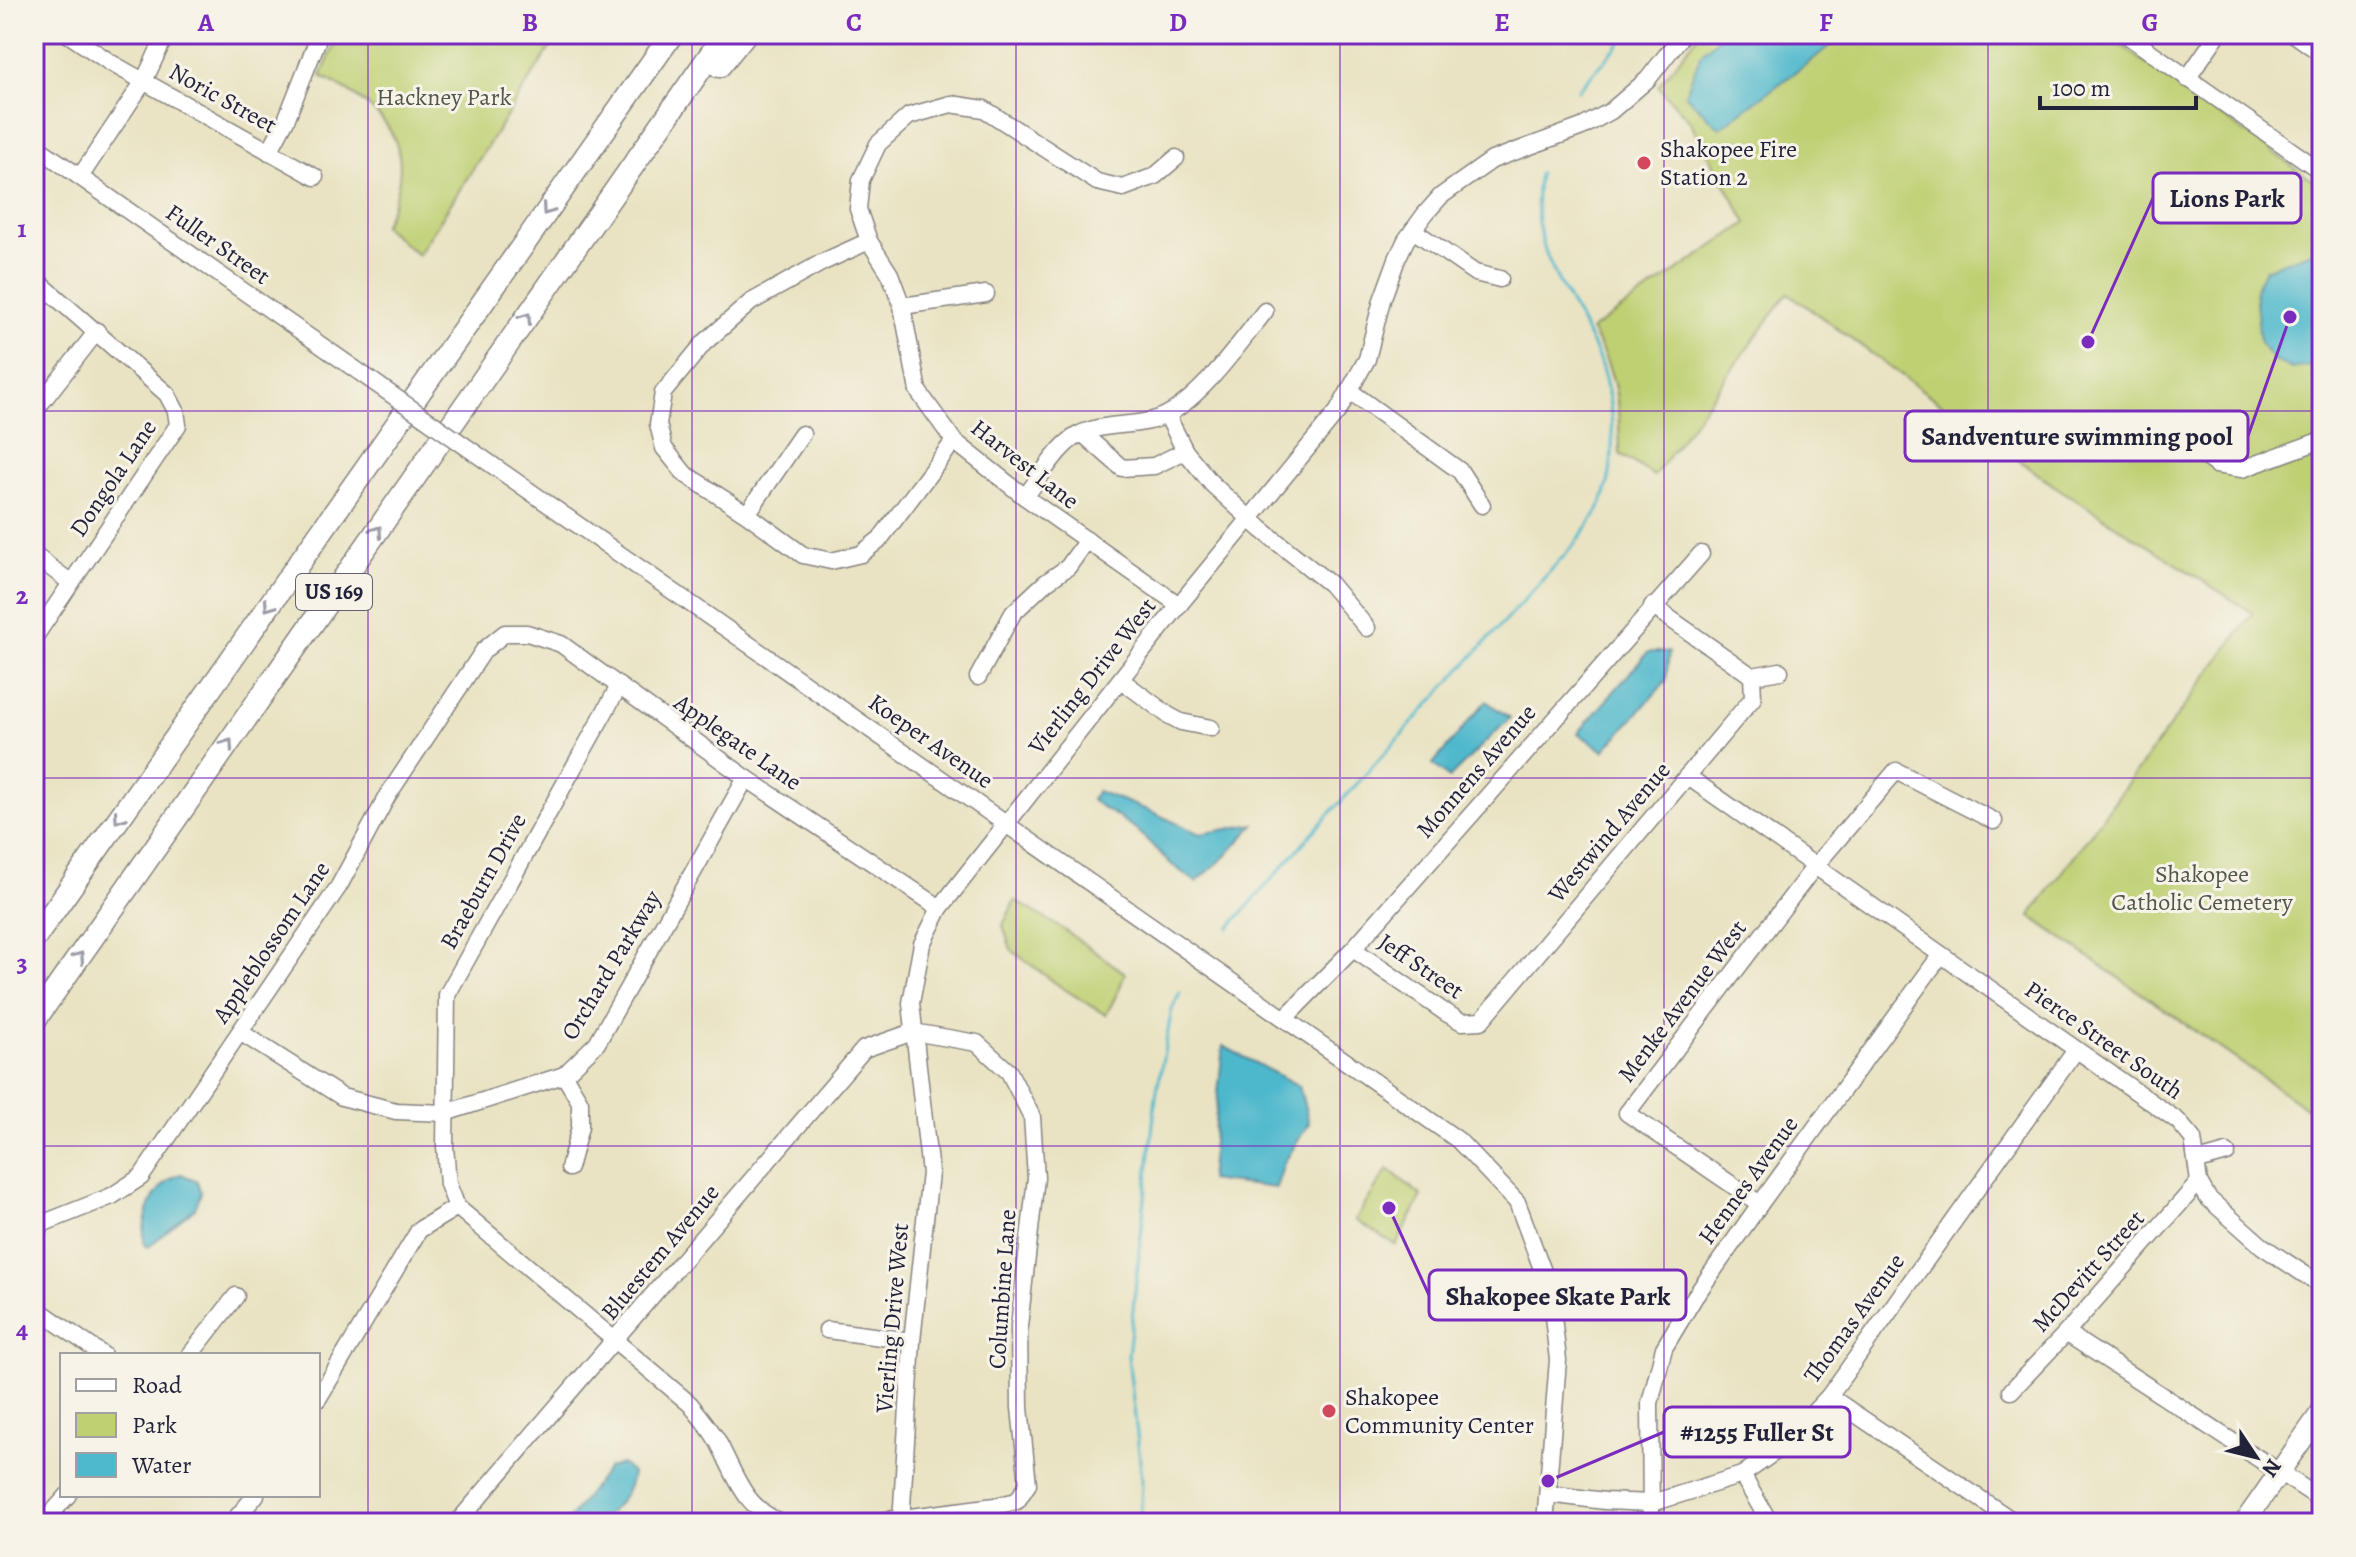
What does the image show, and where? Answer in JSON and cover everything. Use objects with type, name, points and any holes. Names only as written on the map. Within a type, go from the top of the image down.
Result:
[{"type":"highway","points":[[592,147],[655,34]]},
{"type":"highway","name":"US 169","points":[[34,939],[672,34]]},
{"type":"highway","name":"US 169","points":[[34,1021],[725,34]]},
{"type":"highway","points":[[635,163],[674,122],[745,34]]},
{"type":"main road","points":[[2244,1523],[2322,1411]]},
{"type":"street","name":"Noric Street","points":[[68,34],[103,58],[315,177]]},
{"type":"street","points":[[80,177],[144,81],[166,34]]},
{"type":"street","points":[[269,152],[286,120],[320,34]]},
{"type":"street","name":"Vierling Drive West","points":[[900,1520],[912,1341],[930,1173],[911,1003],[922,944],[940,908],[1179,605],[1338,411],[1367,359],[1389,280],[1413,230],[1441,196],[1476,169],[1507,153],[1582,127],[1611,111],[1648,79],[1683,34]]},
{"type":"street","points":[[2125,34],[2322,172]]},
{"type":"street","points":[[2187,79],[2218,34]]},
{"type":"street","points":[[2294,34],[2322,54]]},
{"type":"street","name":"Harvest Lane","points":[[1176,158],[1155,176],[1123,188],[1097,182],[984,109],[951,104],[909,116],[878,144],[861,180],[858,209],[869,241],[890,274],[902,306],[918,391],[954,441],[1025,497],[1179,605]]},
{"type":"street","name":"Fuller Street","points":[[34,145],[375,383]]},
{"type":"street","points":[[1413,230],[1475,273],[1500,279]]},
{"type":"street","points":[[869,241],[823,262],[751,302],[704,343],[663,393],[658,424],[664,448],[685,474],[803,555],[831,561],[861,554],[880,539],[954,441]]},
{"type":"street","points":[[34,278],[97,331],[34,412]]},
{"type":"street","points":[[902,306],[986,294]]},
{"type":"street","points":[[1025,497],[1068,441],[1093,430],[1130,425],[1167,415],[1206,383],[1265,311]]},
{"type":"street","name":"Dongola Lane","points":[[34,638],[178,425],[176,411],[167,394],[97,331]]},
{"type":"street","name":"Koeper Avenue","points":[[375,383],[1458,1140],[1517,1202],[1550,1290],[1558,1360],[1545,1523]]},
{"type":"street","points":[[1351,392],[1460,471],[1482,505]]},
{"type":"street","points":[[1167,415],[1185,451],[1212,484],[1330,584],[1367,628]]},
{"type":"street","points":[[747,514],[802,434]]},
{"type":"street","points":[[1083,434],[1122,468],[1154,466],[1185,451]]},
{"type":"street","points":[[2193,448],[2216,465],[2242,469],[2322,440]]},
{"type":"street","points":[[978,677],[1013,613],[1068,567],[1087,540]]},
{"type":"street","name":"Monnens Avenue","points":[[1285,1018],[1353,949],[1701,554]]},
{"type":"street","points":[[34,555],[70,582]]},
{"type":"street","points":[[1652,606],[1752,676],[1780,671]]},
{"type":"street","name":"Applegate Lane","points":[[505,633],[527,633],[561,644],[746,778],[940,908]]},
{"type":"street","name":"Appleblossom Lane","points":[[34,1232],[44,1223],[112,1196],[141,1177],[339,886],[388,795],[484,650],[505,633]]},
{"type":"street","name":"Westwind Avenue","points":[[1462,1022],[1481,1021],[1753,698],[1752,676]]},
{"type":"street","points":[[1121,680],[1181,722],[1211,728]]},
{"type":"street","name":"Braeburn Drive","points":[[457,1207],[448,1184],[445,1113],[447,995],[618,688]]},
{"type":"street","points":[[1815,866],[1896,771],[1994,821]]},
{"type":"street","name":"Pierce Street South","points":[[1687,776],[2178,1121],[2193,1139],[2199,1182]]},
{"type":"street","name":"Orchard Parkway","points":[[240,1032],[342,1097],[396,1111],[445,1113],[564,1075],[597,1043],[746,778]]},
{"type":"street","name":"Menke Avenue West","points":[[1760,1204],[1627,1113],[1815,866]]},
{"type":"street","name":"Jeff Street","points":[[1353,949],[1462,1022]]},
{"type":"street","name":"Hennes Avenue","points":[[1651,1523],[1650,1403],[1664,1348],[1694,1298],[1760,1204],[1940,956]]},
{"type":"street","name":"Bluestem Avenue","points":[[457,1523],[864,1049],[913,1032]]},
{"type":"street","name":"Columbine Lane","points":[[865,1523],[1017,1501],[1028,1484],[1020,1408],[1019,1326],[1036,1178],[1032,1117],[1009,1072],[977,1043],[913,1032]]},
{"type":"street","name":"Thomas Avenue","points":[[1548,1494],[1652,1503],[1742,1475],[1779,1449],[1829,1396],[2076,1050]]},
{"type":"street","points":[[564,1075],[580,1102],[580,1127],[569,1168]]},
{"type":"street","points":[[2198,1161],[2227,1153]]},
{"type":"street","points":[[2199,1182],[2208,1198],[2228,1218],[2262,1246],[2322,1286]]},
{"type":"street","name":"McDevitt Street","points":[[2011,1391],[2199,1182]]},
{"type":"street","points":[[320,1396],[419,1230],[457,1207],[690,1404],[705,1421],[756,1517],[782,1523]]},
{"type":"street","points":[[192,1353],[236,1296]]},
{"type":"street","points":[[34,1307],[100,1353]]},
{"type":"street","points":[[827,1330],[912,1341]]},
{"type":"street","points":[[2066,1333],[2322,1500]]},
{"type":"street","points":[[1829,1396],[2016,1523]]},
{"type":"street","points":[[1742,1475],[1770,1523]]},
{"type":"street","points":[[43,1523],[66,1497]]},
{"type":"street","points":[[232,1523],[254,1497]]},
{"type":"green space","name":"Hackney Park","points":[[339,34],[559,34],[418,255],[383,226],[400,175],[399,154],[393,136],[382,119],[366,104],[321,76]]},
{"type":"green space","name":"Shakopee Catholic Cemetery","points":[[1699,34],[2105,34],[2322,187],[2322,1119],[2030,916],[2253,613],[2053,485],[1788,293],[1654,476],[1620,454],[1619,419],[1612,376],[1591,330],[1747,223],[1689,120],[1658,86]]},
{"type":"green space","points":[[1015,900],[1125,973],[1106,1015],[1011,950],[1003,925]]},
{"type":"green space","points":[[1388,1169],[1422,1196],[1396,1245],[1355,1220]]},
{"type":"water","points":[[1722,34],[1841,34],[1826,49],[1720,128],[1685,95],[1701,54]]},
{"type":"water","points":[[2322,248],[2322,364],[2292,369],[2273,360],[2260,343],[2255,290],[2265,269]]},
{"type":"water","points":[[1648,652],[1669,652],[1666,681],[1604,751],[1578,733]]},
{"type":"water","points":[[1486,701],[1510,718],[1449,778],[1433,764]]},
{"type":"water","points":[[1097,791],[1200,834],[1255,824],[1226,856],[1196,882],[1171,864],[1136,829],[1091,800]]},
{"type":"water","points":[[1223,1046],[1299,1086],[1309,1123],[1284,1163],[1276,1188],[1209,1180]]},
{"type":"water","points":[[181,1174],[197,1181],[201,1193],[195,1208],[148,1247],[144,1245],[144,1234],[151,1203],[163,1186]]},
{"type":"water","points":[[622,1464],[632,1473],[631,1480],[613,1509],[593,1523],[566,1523],[608,1468]]},
{"type":"waterway","points":[[1578,90],[1628,34]]},
{"type":"waterway","points":[[1229,928],[1573,546],[1602,501],[1611,460],[1610,402],[1595,350],[1543,245],[1536,199],[1539,173]]},
{"type":"waterway","points":[[1137,1523],[1141,1510],[1142,1478],[1128,1356],[1156,1096],[1172,1009],[1180,993]]},
{"type":"place","name":"Shakopee Fire Station 2","points":[[1644,163]]},
{"type":"place","name":"Sandventure swimming pool","points":[[2290,317]]},
{"type":"place","name":"Lions Park","points":[[2088,342]]},
{"type":"place","name":"Shakopee Skate Park","points":[[1389,1208]]},
{"type":"place","name":"Shakopee Community Center","points":[[1329,1411]]},
{"type":"place","name":"#1255 Fuller St","points":[[1548,1481]]}]
